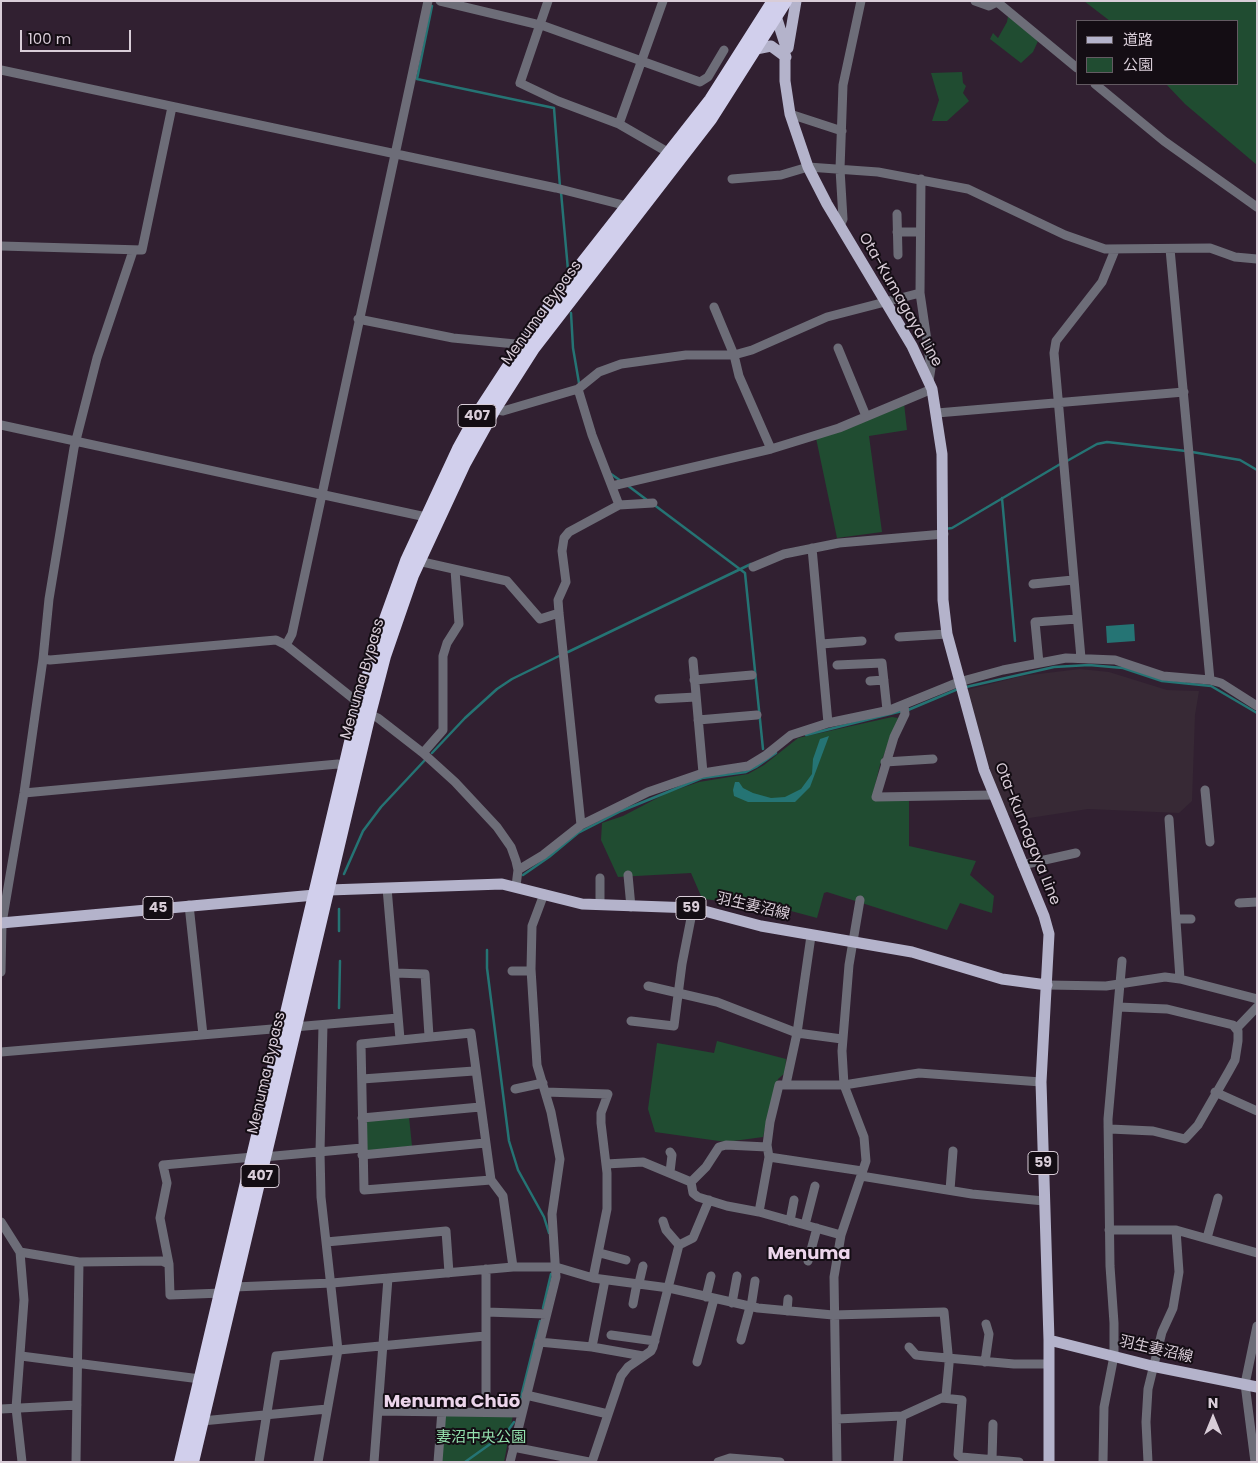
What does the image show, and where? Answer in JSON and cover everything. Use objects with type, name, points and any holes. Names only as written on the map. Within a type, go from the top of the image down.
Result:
[{"type":"highway","name":"Menuma Bypass","points":[[322,892],[346,766],[364,709],[418,561],[464,463],[529,346],[565,286],[634,209],[710,119],[756,50],[777,6]]},
{"type":"highway","name":"Menuma Bypass","points":[[634,209],[777,6]]},
{"type":"highway","name":"Menuma Bypass","points":[[192,1462],[258,1157],[385,622],[407,561],[426,517],[476,419],[529,346]]},
{"type":"highway","name":"Menuma Bypass","points":[[181,1462],[200,1379],[228,1290]]},
{"type":"main road","points":[[756,50],[771,46],[786,57],[796,1]]},
{"type":"main road","name":"Ota-Kumagaya Line","points":[[777,6],[786,57],[785,81],[790,114],[808,167],[840,226],[912,346],[930,385],[937,413],[942,454],[944,600],[947,634],[992,795],[1049,934],[1047,985]]},
{"type":"main road","name":"羽生妻沼線","points":[[322,892],[485,883],[516,886],[582,904],[693,908],[761,926],[922,955],[1009,981],[1047,985]]},
{"type":"main road","name":"45","points":[[2,923],[322,892]]},
{"type":"main road","name":"59","points":[[1047,985],[1041,1082],[1049,1340]]},
{"type":"main road","points":[[1049,1340],[1049,1462]]},
{"type":"main road","name":"羽生妻沼線","points":[[1049,1340],[1152,1366],[1257,1388]]},
{"type":"street","points":[[286,645],[292,634],[358,319],[396,154],[428,1]]},
{"type":"street","points":[[440,1],[540,24],[702,82],[708,77],[724,50]]},
{"type":"street","points":[[548,1],[520,83],[558,101],[619,124],[672,154]]},
{"type":"street","points":[[619,124],[663,1]]},
{"type":"street","points":[[840,226],[843,219],[840,169],[843,85],[861,1]]},
{"type":"street","points":[[975,1],[989,6],[996,2],[1076,67]]},
{"type":"street","points":[[1,71],[556,188],[634,209]]},
{"type":"street","points":[[1096,85],[1164,141],[1257,207]]},
{"type":"street","points":[[1,246],[142,250],[172,107]]},
{"type":"street","points":[[790,114],[842,132]]},
{"type":"street","points":[[732,179],[781,175],[808,167],[921,179],[968,189],[1065,235],[1115,250],[1210,248],[1235,257],[1257,259]]},
{"type":"street","points":[[612,486],[771,449],[839,428],[930,385],[931,368],[920,293],[921,179]]},
{"type":"street","points":[[897,214],[898,255]]},
{"type":"street","points":[[897,232],[920,232]]},
{"type":"street","points":[[1170,249],[1210,680]]},
{"type":"street","points":[[1081,658],[1076,619],[1054,352],[1056,341],[1102,282],[1115,250]]},
{"type":"street","points":[[1,972],[2,923],[24,793],[43,659],[49,599],[74,448],[97,358],[133,251]]},
{"type":"street","points":[[494,409],[503,410],[578,389],[606,368],[621,364],[686,355],[734,354],[752,350],[827,317],[920,293]]},
{"type":"street","points":[[714,307],[734,354],[739,376],[771,449]]},
{"type":"street","points":[[358,319],[453,338],[529,346]]},
{"type":"street","points":[[838,348],[866,416]]},
{"type":"street","points":[[578,389],[592,435],[619,505]]},
{"type":"street","points":[[937,413],[1184,392]]},
{"type":"street","points":[[1,425],[426,517]]},
{"type":"street","points":[[581,825],[558,600],[566,582],[561,557],[564,538],[569,532],[619,505],[653,503]]},
{"type":"street","points":[[753,567],[784,554],[812,548],[861,540],[944,534]]},
{"type":"street","points":[[812,548],[828,723]]},
{"type":"street","points":[[418,561],[510,583],[540,619],[559,613]]},
{"type":"street","points":[[423,753],[443,730],[443,656],[447,643],[459,624],[455,570]]},
{"type":"street","points":[[1033,584],[1073,580]]},
{"type":"street","points":[[1039,663],[1035,622],[1076,619]]},
{"type":"street","points":[[899,637],[947,634]]},
{"type":"street","points":[[43,659],[50,660],[276,640],[286,645],[364,709],[423,753],[455,782],[497,827],[510,847],[518,870],[516,886]]},
{"type":"street","points":[[821,644],[862,641]]},
{"type":"street","points":[[518,870],[543,855],[581,825],[648,792],[703,773],[748,766],[766,756],[790,735],[828,723],[888,710],[905,710],[959,682],[1039,663],[1081,658],[1115,660],[1163,676],[1210,680],[1221,683],[1257,706]]},
{"type":"street","points":[[693,661],[703,773]]},
{"type":"street","points":[[837,665],[882,663],[888,710]]},
{"type":"street","points":[[694,680],[752,675]]},
{"type":"street","points":[[870,681],[884,680]]},
{"type":"street","points":[[659,699],[696,697]]},
{"type":"street","points":[[905,710],[885,762],[876,797],[992,795]]},
{"type":"street","points":[[698,720],[757,716]]},
{"type":"street","points":[[885,762],[933,759]]},
{"type":"street","points":[[24,793],[338,764],[346,766]]},
{"type":"street","points":[[1206,790],[1210,842]]},
{"type":"street","points":[[1169,818],[1180,979]]},
{"type":"street","points":[[1022,865],[1076,853]]},
{"type":"street","points":[[628,875],[631,907]]},
{"type":"street","points":[[600,878],[600,905]]},
{"type":"street","points":[[387,888],[400,1039]]},
{"type":"street","points":[[510,1462],[546,1314],[560,1268],[552,1214],[560,1159],[537,1065],[531,971],[532,926],[544,894]]},
{"type":"street","points":[[837,1462],[834,1276],[841,1235],[866,1161],[867,1147],[844,1085],[842,1040],[852,941],[860,900]]},
{"type":"street","points":[[1239,903],[1257,902]]},
{"type":"street","points":[[189,906],[203,1035]]},
{"type":"street","points":[[631,1021],[674,1026],[682,964],[693,908]]},
{"type":"street","points":[[1176,919],[1191,919]]},
{"type":"street","points":[[786,1084],[797,1032],[811,936]]},
{"type":"street","points":[[521,948],[531,951]]},
{"type":"street","points":[[1103,1462],[1104,1407],[1114,1356],[1109,1230],[1108,1126],[1111,1064],[1122,961]]},
{"type":"street","points":[[512,971],[531,971]]},
{"type":"street","points":[[395,973],[425,974],[429,1036]]},
{"type":"street","points":[[1047,985],[1106,986],[1164,977],[1180,979],[1257,999]]},
{"type":"street","points":[[648,986],[717,1002],[797,1032],[842,1040]]},
{"type":"street","points":[[1108,1126],[1110,1129],[1153,1132],[1185,1139],[1198,1125],[1234,1060],[1238,1041],[1236,1029],[1233,1025],[1167,1010],[1118,1006]]},
{"type":"street","points":[[1236,1029],[1257,1007]]},
{"type":"street","points":[[1,1052],[398,1018]]},
{"type":"street","points":[[318,1462],[338,1350],[321,1197],[320,1152],[323,1025]]},
{"type":"street","points":[[491,1180],[364,1190],[361,1044],[471,1033],[484,1143],[491,1180],[503,1196],[512,1267]]},
{"type":"street","points":[[362,1079],[474,1070]]},
{"type":"street","points":[[759,1212],[769,1157],[767,1147],[770,1122],[779,1085],[844,1085],[919,1073],[1041,1082]]},
{"type":"street","points":[[516,1089],[544,1088],[608,1094],[601,1123],[606,1164],[607,1209],[600,1253],[593,1278]]},
{"type":"street","points":[[1215,1092],[1257,1111]]},
{"type":"street","points":[[362,1118],[480,1107]]},
{"type":"street","points":[[484,1143],[320,1152],[163,1165],[167,1183],[160,1218],[169,1264],[170,1295],[512,1267],[560,1268],[593,1278],[669,1288],[750,1307],[834,1315],[944,1312],[948,1359],[946,1396],[902,1416],[837,1419]]},
{"type":"street","points":[[691,1182],[706,1167],[720,1147],[726,1145],[767,1147]]},
{"type":"street","points":[[950,1190],[953,1151]]},
{"type":"street","points":[[670,1152],[672,1155],[670,1172]]},
{"type":"street","points":[[769,1157],[950,1190],[1044,1202]]},
{"type":"street","points":[[606,1164],[637,1162],[670,1172],[691,1182]]},
{"type":"street","points":[[691,1182],[693,1193],[709,1200],[841,1235]]},
{"type":"street","points":[[805,1225],[815,1186]]},
{"type":"street","points":[[1207,1238],[1218,1198]]},
{"type":"street","points":[[678,1245],[693,1238],[709,1200]]},
{"type":"street","points":[[790,1221],[794,1200]]},
{"type":"street","points":[[663,1221],[666,1230],[678,1245]]},
{"type":"street","points":[[1,1222],[20,1252],[24,1300],[16,1408],[22,1462]]},
{"type":"street","points":[[808,1261],[817,1228]]},
{"type":"street","points":[[1109,1230],[1176,1230],[1257,1252]]},
{"type":"street","points":[[1148,1462],[1146,1422],[1152,1366],[1162,1332],[1173,1308],[1179,1272],[1176,1230]]},
{"type":"street","points":[[326,1242],[446,1231],[449,1273]]},
{"type":"street","points":[[513,1447],[590,1462],[621,1376],[628,1367],[651,1351],[669,1288],[678,1245]]},
{"type":"street","points":[[20,1252],[78,1262],[162,1261],[169,1264]]},
{"type":"street","points":[[600,1253],[626,1260]]},
{"type":"street","points":[[76,1462],[78,1262]]},
{"type":"street","points":[[633,1304],[643,1266]]},
{"type":"street","points":[[486,1269],[486,1411]]},
{"type":"street","points":[[697,1362],[710,1298],[711,1276]]},
{"type":"street","points":[[732,1303],[737,1276]]},
{"type":"street","points":[[374,1462],[388,1278]]},
{"type":"street","points":[[592,1347],[605,1280]]},
{"type":"street","points":[[741,1340],[755,1281]]},
{"type":"street","points":[[787,1311],[788,1299]]},
{"type":"street","points":[[486,1312],[546,1314]]},
{"type":"street","points":[[985,1362],[989,1334],[986,1324]]},
{"type":"street","points":[[1255,1462],[1245,1384],[1257,1326]]},
{"type":"street","points":[[611,1335],[655,1341]]},
{"type":"street","points":[[259,1462],[276,1356],[384,1344],[485,1336]]},
{"type":"street","points":[[539,1342],[592,1347],[643,1356]]},
{"type":"street","points":[[908,1347],[916,1355],[948,1359],[1049,1364]]},
{"type":"street","points":[[21,1356],[77,1364],[128,1368],[200,1379]]},
{"type":"street","points":[[526,1395],[608,1414]]},
{"type":"street","points":[[942,1398],[962,1400],[958,1454],[969,1460],[992,1459],[1019,1462]]},
{"type":"street","points":[[1,1409],[77,1406]]},
{"type":"street","points":[[202,1421],[265,1417],[327,1409]]},
{"type":"street","points":[[378,1411],[442,1410],[522,1413]]},
{"type":"street","points":[[438,1462],[442,1410]]},
{"type":"street","points":[[898,1462],[902,1416]]},
{"type":"street","points":[[992,1459],[993,1424]]},
{"type":"street","points":[[718,1462],[722,1459],[780,1462]]},
{"type":"shaded area","points":[[1134,624],[1135,641],[1107,643],[1106,626]]},
{"type":"shaded area","points":[[1080,669],[1109,672],[1167,690],[1199,691],[1195,715],[1192,801],[1179,813],[1088,809],[1023,819],[1007,814],[993,779],[967,690],[1022,676]]},
{"type":"shaded area","points":[[829,736],[810,787],[795,802],[748,802],[734,796],[735,782],[739,782],[743,788],[753,793],[771,798],[785,797],[801,789],[812,774],[813,759],[820,739]]},
{"type":"green space","points":[[1084,1],[1257,1],[1257,165],[1185,104],[1167,85],[1238,85],[1238,20],[1109,20]]},
{"type":"green space","points":[[1008,16],[1038,41],[1033,52],[1021,63],[990,39],[993,33],[998,38],[1007,22]]},
{"type":"green space","points":[[962,72],[963,83],[966,86],[963,93],[969,101],[947,121],[932,121],[939,100],[931,73]]},
{"type":"green space","points":[[904,403],[907,430],[869,436],[882,532],[837,538],[816,438]]},
{"type":"green space","points":[[892,717],[898,718],[880,765],[872,798],[909,798],[909,846],[976,861],[970,875],[994,896],[992,913],[960,903],[947,930],[827,892],[824,893],[817,918],[791,911],[705,899],[701,896],[691,873],[618,877],[601,840],[602,823],[623,816],[667,793],[699,782],[748,774],[764,765],[798,738]]},
{"type":"green space","points":[[717,1041],[786,1059],[785,1073],[778,1079],[763,1137],[726,1142],[655,1132],[648,1109],[657,1043],[714,1053]]},
{"type":"green space","points":[[409,1117],[412,1146],[366,1151],[367,1120]]},
{"type":"green space","name":"妻沼中央公園","points":[[444,1413],[513,1415],[504,1462],[441,1462]]},
{"type":"waterway","points":[[432,6],[417,79],[554,108],[560,187]]},
{"type":"waterway","points":[[561,192],[568,270]]},
{"type":"waterway","points":[[571,313],[573,348],[579,383]]},
{"type":"waterway","points":[[1067,461],[1097,444],[1107,442],[1186,451]]},
{"type":"waterway","points":[[1192,452],[1240,460],[1257,470]]},
{"type":"waterway","points":[[945,529],[952,528],[1062,463]]},
{"type":"waterway","points":[[611,474],[621,481]]},
{"type":"waterway","points":[[627,485],[647,500]]},
{"type":"waterway","points":[[1002,498],[1015,641]]},
{"type":"waterway","points":[[653,504],[745,573],[763,749]]},
{"type":"waterway","points":[[568,652],[751,564]]},
{"type":"waterway","points":[[432,753],[465,718],[497,689],[512,679],[559,656]]},
{"type":"waterway","points":[[966,687],[1054,667],[1089,665],[1123,668],[1162,681],[1211,686],[1257,713]]},
{"type":"waterway","points":[[908,710],[958,689]]},
{"type":"waterway","points":[[806,735],[902,711]]},
{"type":"waterway","points":[[523,875],[578,833],[621,811],[702,778],[746,772],[776,753]]},
{"type":"waterway","points":[[344,874],[363,831],[381,807],[425,760]]},
{"type":"waterway","points":[[339,909],[339,931]]},
{"type":"waterway","points":[[487,950],[487,968],[509,1141],[518,1170],[544,1217],[549,1233]]},
{"type":"waterway","points":[[339,1008],[340,961]]},
{"type":"waterway","points":[[543,1308],[551,1274]]},
{"type":"waterway","points":[[519,1405],[540,1321]]},
{"type":"waterway","points":[[465,1462],[507,1432],[514,1422]]},
{"type":"district","name":"Menuma","points":[[809,1254]]},
{"type":"district","name":"Menuma Chūō","points":[[452,1402]]}]
